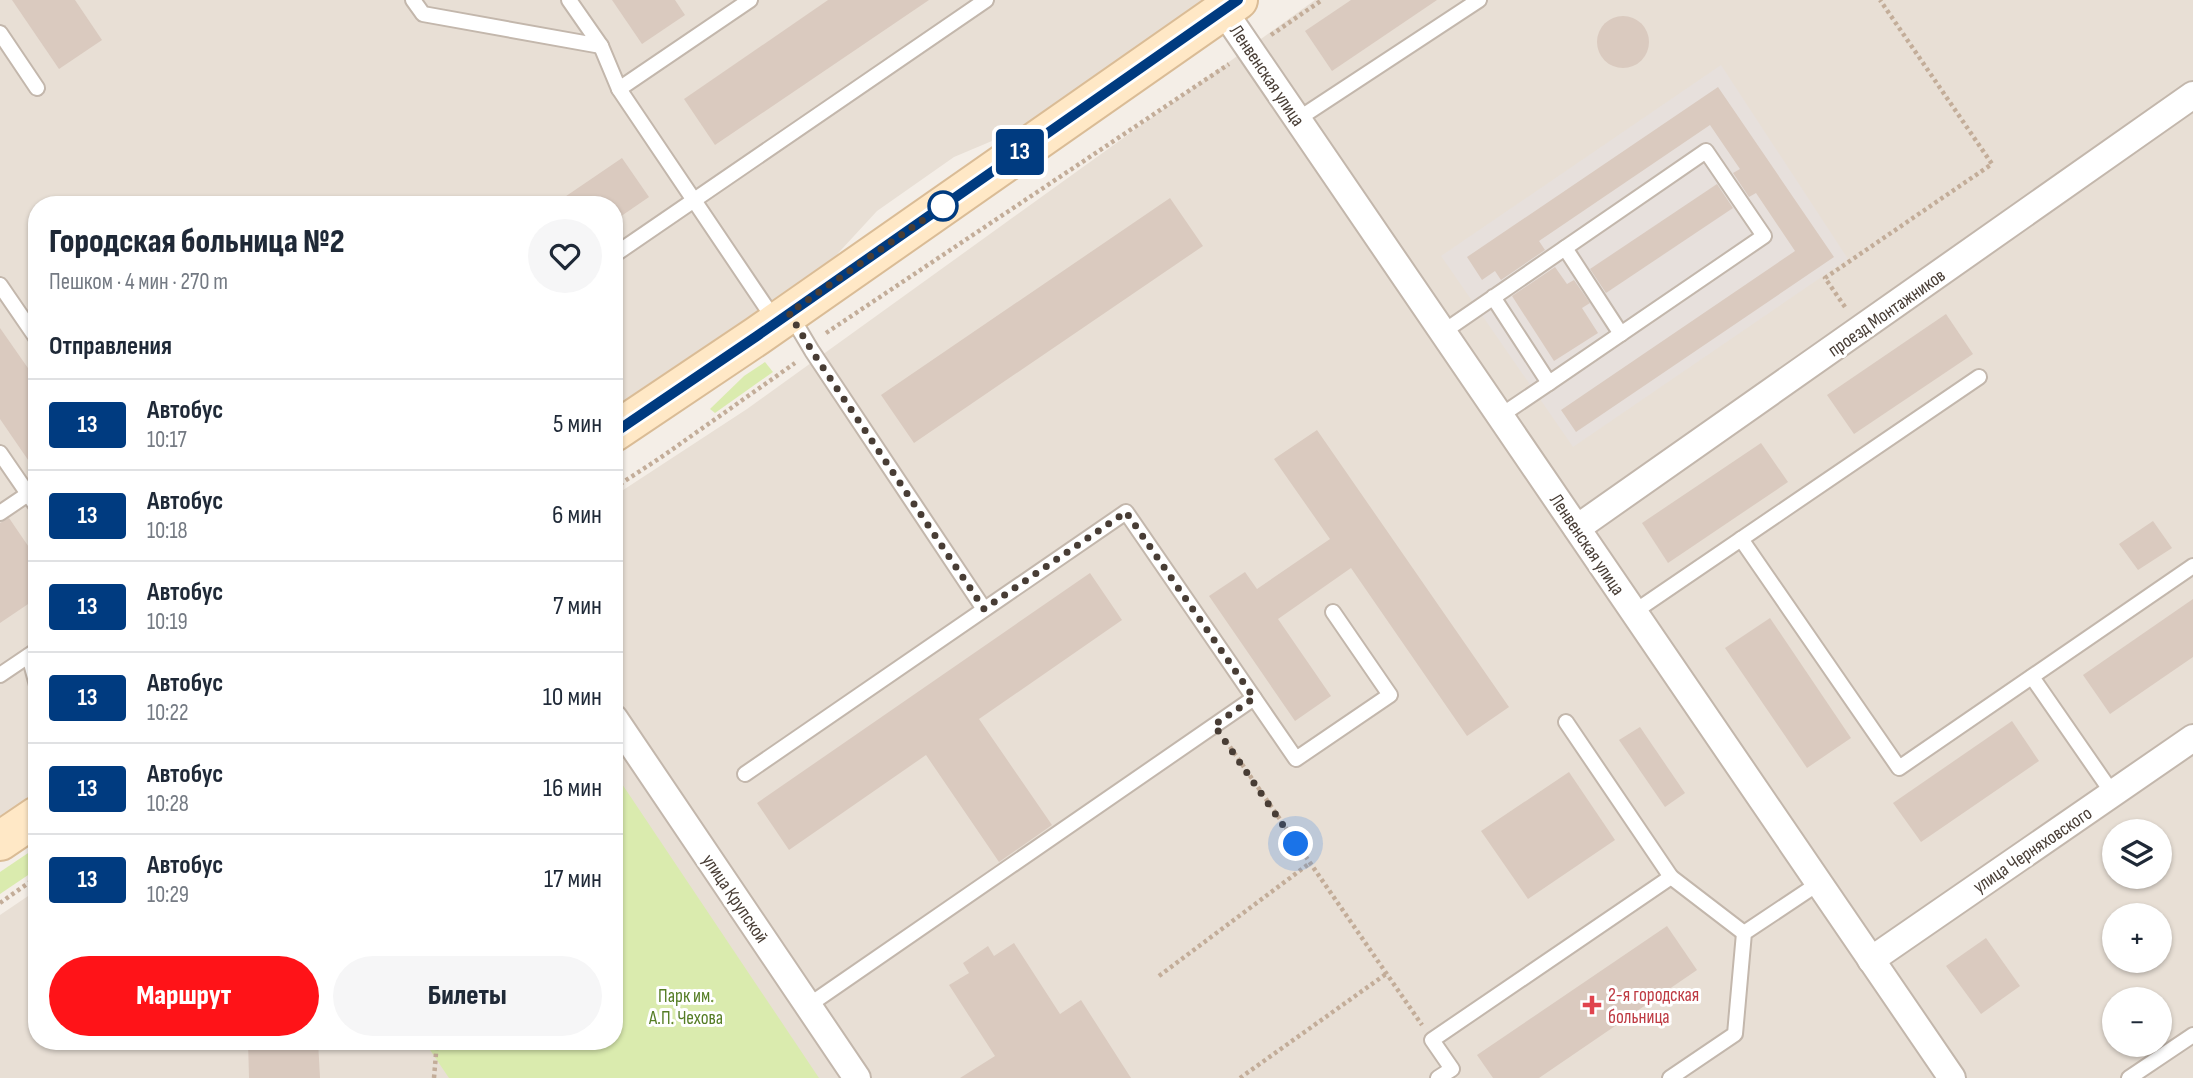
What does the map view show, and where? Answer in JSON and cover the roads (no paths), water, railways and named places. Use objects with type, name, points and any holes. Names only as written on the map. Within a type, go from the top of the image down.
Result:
[{"type":"main road","points":[[623,426],[1231,5]]},
{"type":"main road","points":[[0,841],[28,822]]},
{"type":"street","name":"Ленвенская улица","points":[[1231,5],[1250,49],[1952,1078]]},
{"type":"street","name":"проезд Монтажников","points":[[1577,528],[2193,94]]},
{"type":"street","name":"улица Крупской","points":[[623,731],[857,1078]]},
{"type":"street","name":"улица Черняховского","points":[[1871,960],[2193,738]]},
{"type":"lane","points":[[413,0],[423,14],[601,46]]},
{"type":"lane","points":[[569,0],[601,46],[619,89],[695,200],[812,351],[984,609]]},
{"type":"lane","points":[[619,89],[751,0]]},
{"type":"lane","points":[[623,249],[986,0]]},
{"type":"lane","points":[[1298,119],[1479,0]]},
{"type":"lane","points":[[0,33],[37,88]]},
{"type":"lane","points":[[1443,331],[1706,151],[1764,236],[1500,416]]},
{"type":"lane","points":[[1565,248],[1621,334]]},
{"type":"lane","points":[[0,285],[28,326]]},
{"type":"lane","points":[[1493,297],[1549,383]]},
{"type":"lane","points":[[1634,612],[1979,377]]},
{"type":"lane","points":[[0,453],[28,494],[0,513]]},
{"type":"lane","points":[[745,774],[1126,512],[1296,759],[1390,695],[1333,612]]},
{"type":"lane","points":[[1741,539],[1899,768],[2193,566]]},
{"type":"lane","points":[[0,675],[28,656]]},
{"type":"lane","points":[[2032,677],[2113,794]]},
{"type":"lane","points":[[809,1004],[1254,698]]},
{"type":"lane","points":[[1566,722],[1671,877],[1744,933]]},
{"type":"lane","points":[[1438,1078],[1452,1069],[1432,1040],[1671,877]]},
{"type":"lane","points":[[1744,933],[1819,883]]},
{"type":"lane","points":[[1670,1078],[1735,1034],[1744,933]]},
{"type":"lane","points":[[2130,1078],[2193,1035]]},
{"type":"place","name":"2-я городская больница","points":[[1592,1005]]},
{"type":"park label","name":"Парк им. А.П. Чехова","points":[[686,1006]]}]
